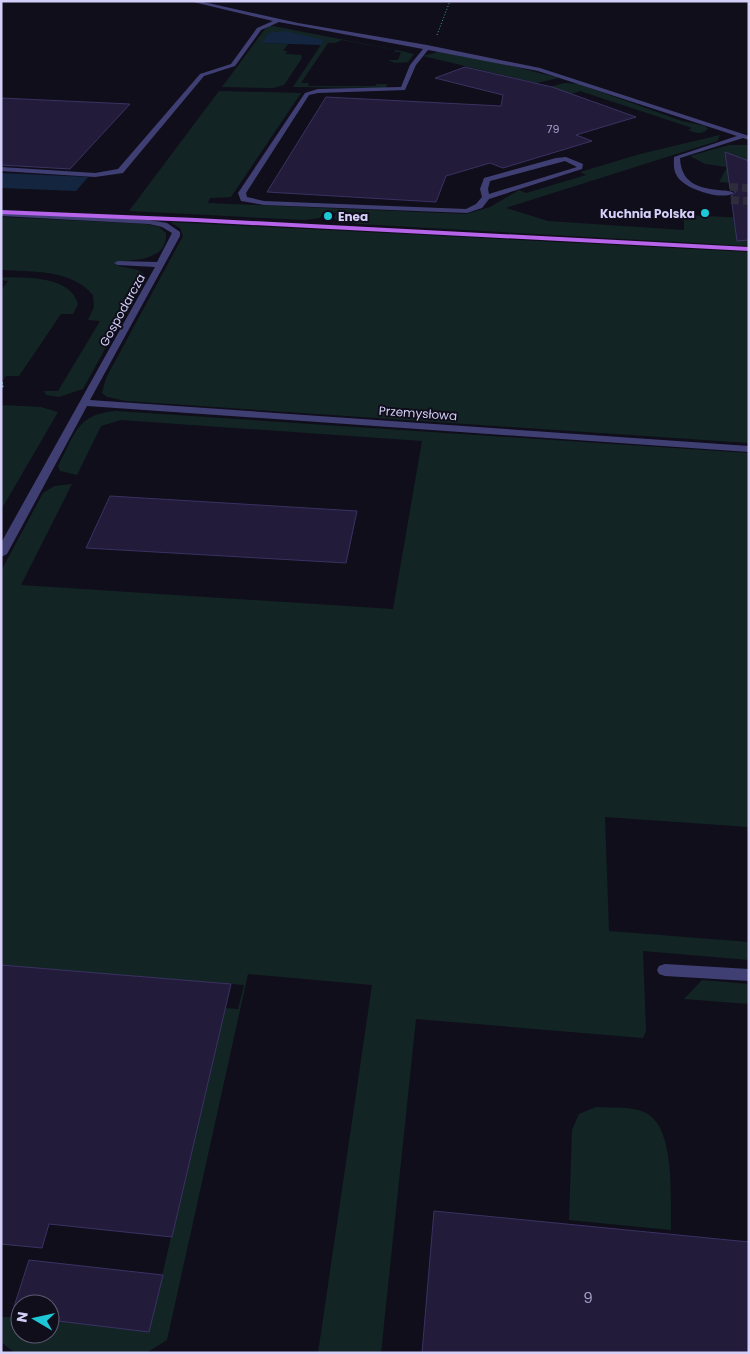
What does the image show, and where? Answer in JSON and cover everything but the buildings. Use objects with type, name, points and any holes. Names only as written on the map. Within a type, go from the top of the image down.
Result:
[{"type":"main road","points":[[1,213],[187,219],[749,249]]},
{"type":"street","points":[[191,1],[277,21],[486,58],[570,78],[746,137]]},
{"type":"street","points":[[1,169],[95,175],[120,171],[202,75],[233,65],[259,29],[277,21]]},
{"type":"street","points":[[427,48],[413,65],[403,89],[318,91],[307,94],[242,193],[242,196],[244,199],[264,203],[467,211],[479,206],[486,197],[580,168],[581,165],[566,159],[556,160],[487,180],[484,189],[486,197]]},
{"type":"street","points":[[718,193],[731,194],[718,193],[686,183],[677,171],[677,157],[746,137]]},
{"type":"street","name":"Gospodarcza","points":[[1,213],[164,225],[173,230],[176,236],[1,554]]},
{"type":"street","points":[[118,263],[161,265]]},
{"type":"street","name":"Przemysłowa","points":[[85,403],[749,449]]},
{"type":"street","points":[[666,970],[749,975]]},
{"type":"path","points":[[427,48],[436,36],[450,1]]},
{"type":"path","points":[[1,383],[4,384],[1,388]]},
{"type":"green space","points":[[268,25],[397,50],[414,54],[408,62],[395,63],[388,60],[398,60],[401,52],[394,52],[396,50],[342,40],[328,43],[301,83],[309,83],[308,86],[376,86],[376,84],[387,84],[386,88],[293,87],[324,40],[270,33],[263,43],[288,44],[283,51],[287,51],[286,54],[301,55],[302,58],[284,85],[273,88],[222,87]]},
{"type":"green space","points":[[438,52],[500,63],[559,78],[536,83],[423,56]]},
{"type":"green space","points":[[564,83],[579,84],[682,121],[705,126],[708,129],[701,133],[693,132],[688,130],[692,128],[580,91],[565,96],[543,89]]},
{"type":"green space","points":[[219,91],[301,93],[231,197],[210,198],[208,203],[466,214],[490,207],[519,190],[526,193],[586,175],[580,172],[640,154],[720,135],[717,141],[506,208],[548,221],[684,230],[684,215],[749,218],[749,246],[359,224],[336,220],[334,218],[336,213],[323,212],[320,218],[305,220],[129,211]]},
{"type":"green space","points":[[729,145],[749,145],[749,177],[743,184],[719,182],[727,167],[705,164],[690,156]]},
{"type":"green space","points":[[1,217],[146,224],[159,227],[166,233],[163,248],[158,253],[137,260],[122,261],[118,266],[138,270],[144,274],[144,278],[83,389],[59,397],[46,395],[44,391],[58,391],[100,321],[88,320],[94,307],[93,295],[74,280],[63,276],[38,272],[1,270]]},
{"type":"green space","points":[[170,222],[749,252],[749,443],[126,401],[107,397],[102,393],[106,378],[183,236],[180,228]]},
{"type":"green space","points":[[1,277],[34,278],[56,283],[66,288],[78,304],[73,314],[61,314],[19,376],[6,376],[2,382],[1,290],[8,281],[1,280]]},
{"type":"green space","points":[[1,405],[41,407],[58,412],[1,510]]},
{"type":"green space","points":[[116,411],[749,453],[749,827],[605,817],[609,931],[749,942],[749,960],[643,951],[646,1031],[643,1038],[416,1019],[381,1353],[318,1353],[372,985],[248,974],[167,1340],[146,1353],[15,1353],[1,1342],[1,1317],[10,1317],[10,1344],[60,1344],[60,1321],[149,1331],[225,1008],[238,1009],[244,985],[1,965],[1,571],[43,493],[54,486],[72,484],[21,585],[393,609],[422,441],[121,420],[101,426],[77,475],[60,471],[58,466],[78,428],[92,417]]},
{"type":"green space","points":[[702,980],[749,984],[749,1004],[684,999]]},
{"type":"green space","points":[[596,1107],[635,1109],[646,1113],[656,1121],[667,1149],[671,1184],[671,1230],[569,1220],[572,1130],[579,1114]]},
{"type":"water","points":[[286,31],[324,40],[321,45],[262,43],[269,33]]},
{"type":"water","points":[[1,173],[88,177],[76,191],[1,188]]},
{"type":"tunnel","points":[[730,187],[749,188]]},
{"type":"tunnel","points":[[731,200],[749,201]]},
{"type":"place","name":"Kuchnia Polska","points":[[705,213]]},
{"type":"place","name":"Enea","points":[[328,216]]}]
